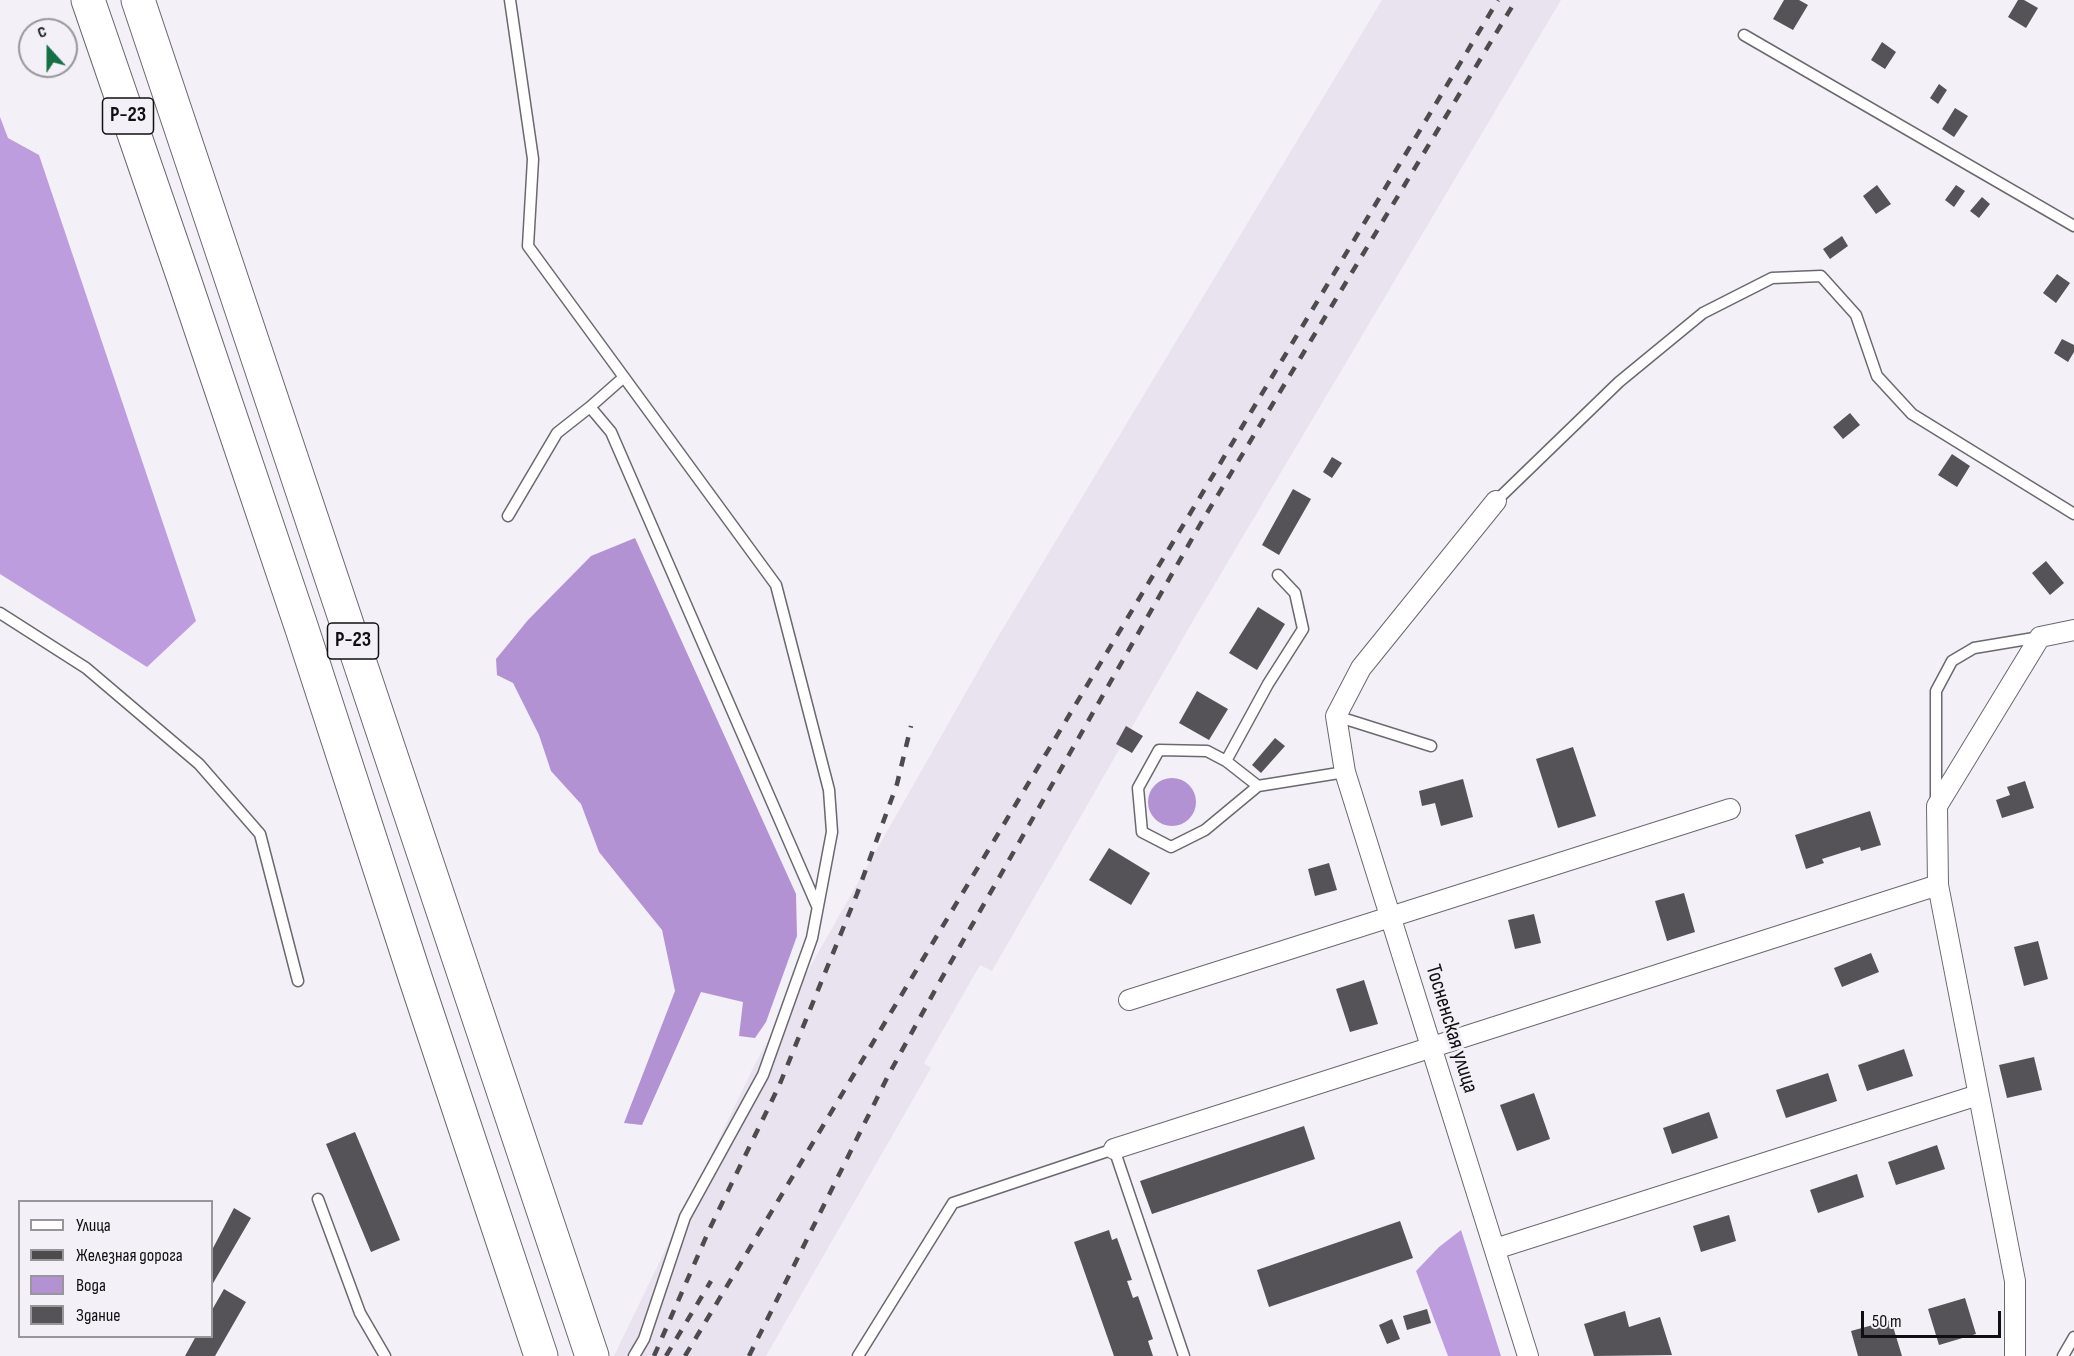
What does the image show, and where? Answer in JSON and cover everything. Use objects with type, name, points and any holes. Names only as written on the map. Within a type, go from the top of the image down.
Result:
[{"type":"highway","name":"Р-23","points":[[88,0],[298,618],[419,991],[538,1345]]},
{"type":"highway","name":"Р-23","points":[[138,0],[592,1356]]},
{"type":"street","points":[[1336,716],[1361,668],[1496,501]]},
{"type":"street","points":[[2015,1356],[2015,1281],[1938,885],[1936,806],[2040,637],[2074,630]]},
{"type":"street","name":"Тосненская улица","points":[[1336,716],[1346,772],[1528,1356]]},
{"type":"street","points":[[1129,1000],[1730,809]]},
{"type":"street","points":[[1114,1149],[1938,885]]},
{"type":"street","points":[[1495,1249],[1978,1095]]},
{"type":"lane","points":[[510,0],[533,159],[528,246],[776,585],[829,790],[832,832],[812,938],[763,1075],[685,1217],[644,1339],[634,1356]]},
{"type":"lane","points":[[1744,35],[2074,226]]},
{"type":"lane","points":[[1496,501],[1619,382],[1703,313],[1772,278],[1821,276],[1856,315],[1877,376],[1912,414],[2074,514]]},
{"type":"lane","points":[[508,516],[557,433],[624,377]]},
{"type":"lane","points":[[590,407],[611,432],[817,907]]},
{"type":"lane","points":[[1226,761],[1268,684],[1303,629],[1295,593],[1278,575]]},
{"type":"lane","points":[[0,613],[95,675],[199,764],[260,834],[298,981]]},
{"type":"lane","points":[[1936,806],[1936,691],[1952,661],[1974,648],[2040,637]]},
{"type":"lane","points":[[1336,716],[1431,746]]},
{"type":"lane","points":[[1258,786],[1226,761],[1207,751],[1159,750],[1137,788],[1142,832],[1171,847],[1205,830],[1258,786],[1346,772]]},
{"type":"lane","points":[[858,1356],[953,1203],[1114,1149],[1184,1356]]},
{"type":"lane","points":[[318,1199],[360,1313],[385,1356]]},
{"type":"lane","points":[[2063,1356],[2074,1338]]},
{"type":"shaded area","points":[[1382,0],[1561,0],[1194,619],[992,971],[980,965],[924,1063],[931,1068],[766,1356],[614,1356],[756,1062],[990,650]]},
{"type":"shaded area","points":[[0,117],[8,138],[39,155],[196,621],[147,667],[0,574]]},
{"type":"shaded area","points":[[1461,1230],[1501,1356],[1448,1356],[1416,1271],[1439,1247]]},
{"type":"water","points":[[635,538],[796,894],[797,936],[766,1022],[755,1038],[739,1036],[743,1002],[701,992],[642,1125],[624,1123],[675,991],[662,930],[599,852],[581,804],[551,771],[539,735],[513,683],[497,675],[496,659],[528,620],[591,556]]},
{"type":"water","points":[[1167,778],[1177,778],[1189,785],[1196,797],[1196,807],[1189,819],[1177,826],[1167,826],[1152,815],[1148,807],[1148,797],[1159,782]]},
{"type":"building","points":[[1784,0],[1799,0],[1808,5],[1793,30],[1773,19]]},
{"type":"building","points":[[2018,0],[2024,0],[2038,8],[2026,28],[2008,17]]},
{"type":"building","points":[[1882,42],[1896,52],[1885,69],[1871,60]]},
{"type":"building","points":[[1939,84],[1947,90],[1938,104],[1930,98]]},
{"type":"building","points":[[1955,108],[1968,116],[1954,137],[1942,129]]},
{"type":"building","points":[[1877,185],[1891,204],[1876,214],[1863,196]]},
{"type":"building","points":[[1956,185],[1965,191],[1954,207],[1945,200]]},
{"type":"building","points":[[1982,197],[1990,204],[1979,218],[1970,211]]},
{"type":"building","points":[[1842,236],[1848,246],[1830,259],[1823,249]]},
{"type":"building","points":[[2057,274],[2070,283],[2056,303],[2043,293]]},
{"type":"building","points":[[2062,339],[2074,345],[2074,352],[2068,362],[2054,353]]},
{"type":"building","points":[[1850,413],[1860,425],[1843,439],[1833,427]]},
{"type":"building","points":[[1952,454],[1970,466],[1957,487],[1938,475]]},
{"type":"building","points":[[1332,457],[1342,463],[1332,478],[1323,472]]},
{"type":"building","points":[[1293,489],[1311,499],[1279,555],[1262,545]]},
{"type":"building","points":[[2046,561],[2064,583],[2050,595],[2032,573]]},
{"type":"building","points":[[1258,607],[1285,624],[1257,670],[1229,653]]},
{"type":"building","points":[[1197,691],[1228,709],[1209,740],[1179,723]]},
{"type":"building","points":[[1126,726],[1143,736],[1132,753],[1116,744]]},
{"type":"building","points":[[1275,738],[1285,746],[1261,773],[1252,765]]},
{"type":"building","points":[[1573,747],[1596,816],[1558,828],[1536,759]]},
{"type":"building","points":[[1463,779],[1473,817],[1441,826],[1435,803],[1422,806],[1419,791]]},
{"type":"building","points":[[2025,781],[2034,808],[2002,818],[1996,800],[2010,795],[2007,787]]},
{"type":"building","points":[[1870,811],[1881,845],[1861,851],[1860,847],[1822,859],[1824,863],[1806,869],[1795,835]]},
{"type":"building","points":[[1109,848],[1150,873],[1131,905],[1089,880]]},
{"type":"building","points":[[1329,863],[1337,890],[1315,896],[1308,869]]},
{"type":"building","points":[[1684,893],[1695,932],[1667,941],[1655,901]]},
{"type":"building","points":[[1534,914],[1541,943],[1515,949],[1508,920]]},
{"type":"building","points":[[2038,941],[2048,979],[2024,986],[2014,947]]},
{"type":"building","points":[[1871,953],[1879,972],[1842,987],[1834,968]]},
{"type":"building","points":[[1364,980],[1378,1024],[1350,1032],[1336,989]]},
{"type":"building","points":[[1904,1049],[1913,1076],[1867,1091],[1858,1065]]},
{"type":"building","points":[[2034,1057],[2042,1090],[2007,1098],[1999,1065]]},
{"type":"building","points":[[1828,1073],[1837,1101],[1786,1118],[1776,1090]]},
{"type":"building","points":[[1534,1093],[1550,1139],[1517,1151],[1500,1105]]},
{"type":"building","points":[[1709,1112],[1718,1138],[1672,1154],[1663,1128]]},
{"type":"building","points":[[1304,1126],[1315,1159],[1152,1214],[1140,1181]]},
{"type":"building","points":[[355,1132],[400,1240],[371,1252],[326,1144]]},
{"type":"building","points":[[1937,1145],[1945,1169],[1896,1185],[1888,1162]]},
{"type":"building","points":[[1857,1174],[1864,1197],[1818,1213],[1810,1190]]},
{"type":"building","points":[[234,1208],[251,1218],[213,1283],[213,1248]]},
{"type":"building","points":[[1729,1215],[1736,1241],[1701,1252],[1693,1226]]},
{"type":"building","points":[[1400,1221],[1413,1258],[1269,1307],[1257,1270]]},
{"type":"building","points":[[1109,1230],[1112,1240],[1117,1238],[1132,1280],[1127,1281],[1133,1298],[1138,1296],[1153,1339],[1148,1341],[1153,1356],[1114,1356],[1074,1242]]},
{"type":"building","points":[[224,1289],[246,1302],[215,1356],[185,1356],[195,1338],[213,1338],[213,1308]]},
{"type":"building","points":[[1965,1298],[1976,1334],[1939,1345],[1928,1309]]},
{"type":"building","points":[[1427,1309],[1431,1323],[1407,1330],[1403,1316]]},
{"type":"building","points":[[1625,1311],[1629,1327],[1660,1317],[1672,1355],[1594,1356],[1584,1324]]},
{"type":"building","points":[[1392,1319],[1400,1339],[1387,1344],[1379,1325]]},
{"type":"building","points":[[1891,1320],[1902,1356],[1858,1356],[1851,1331]]},
{"type":"railway","points":[[685,1356],[1498,0]]},
{"type":"railway","points":[[749,1356],[889,1074],[939,983],[1201,523],[1516,0]]},
{"type":"railway","points":[[654,1356],[710,1228],[779,1086],[857,894],[897,784],[911,726]]},
{"type":"railway","points":[[666,1356],[711,1281]]}]
